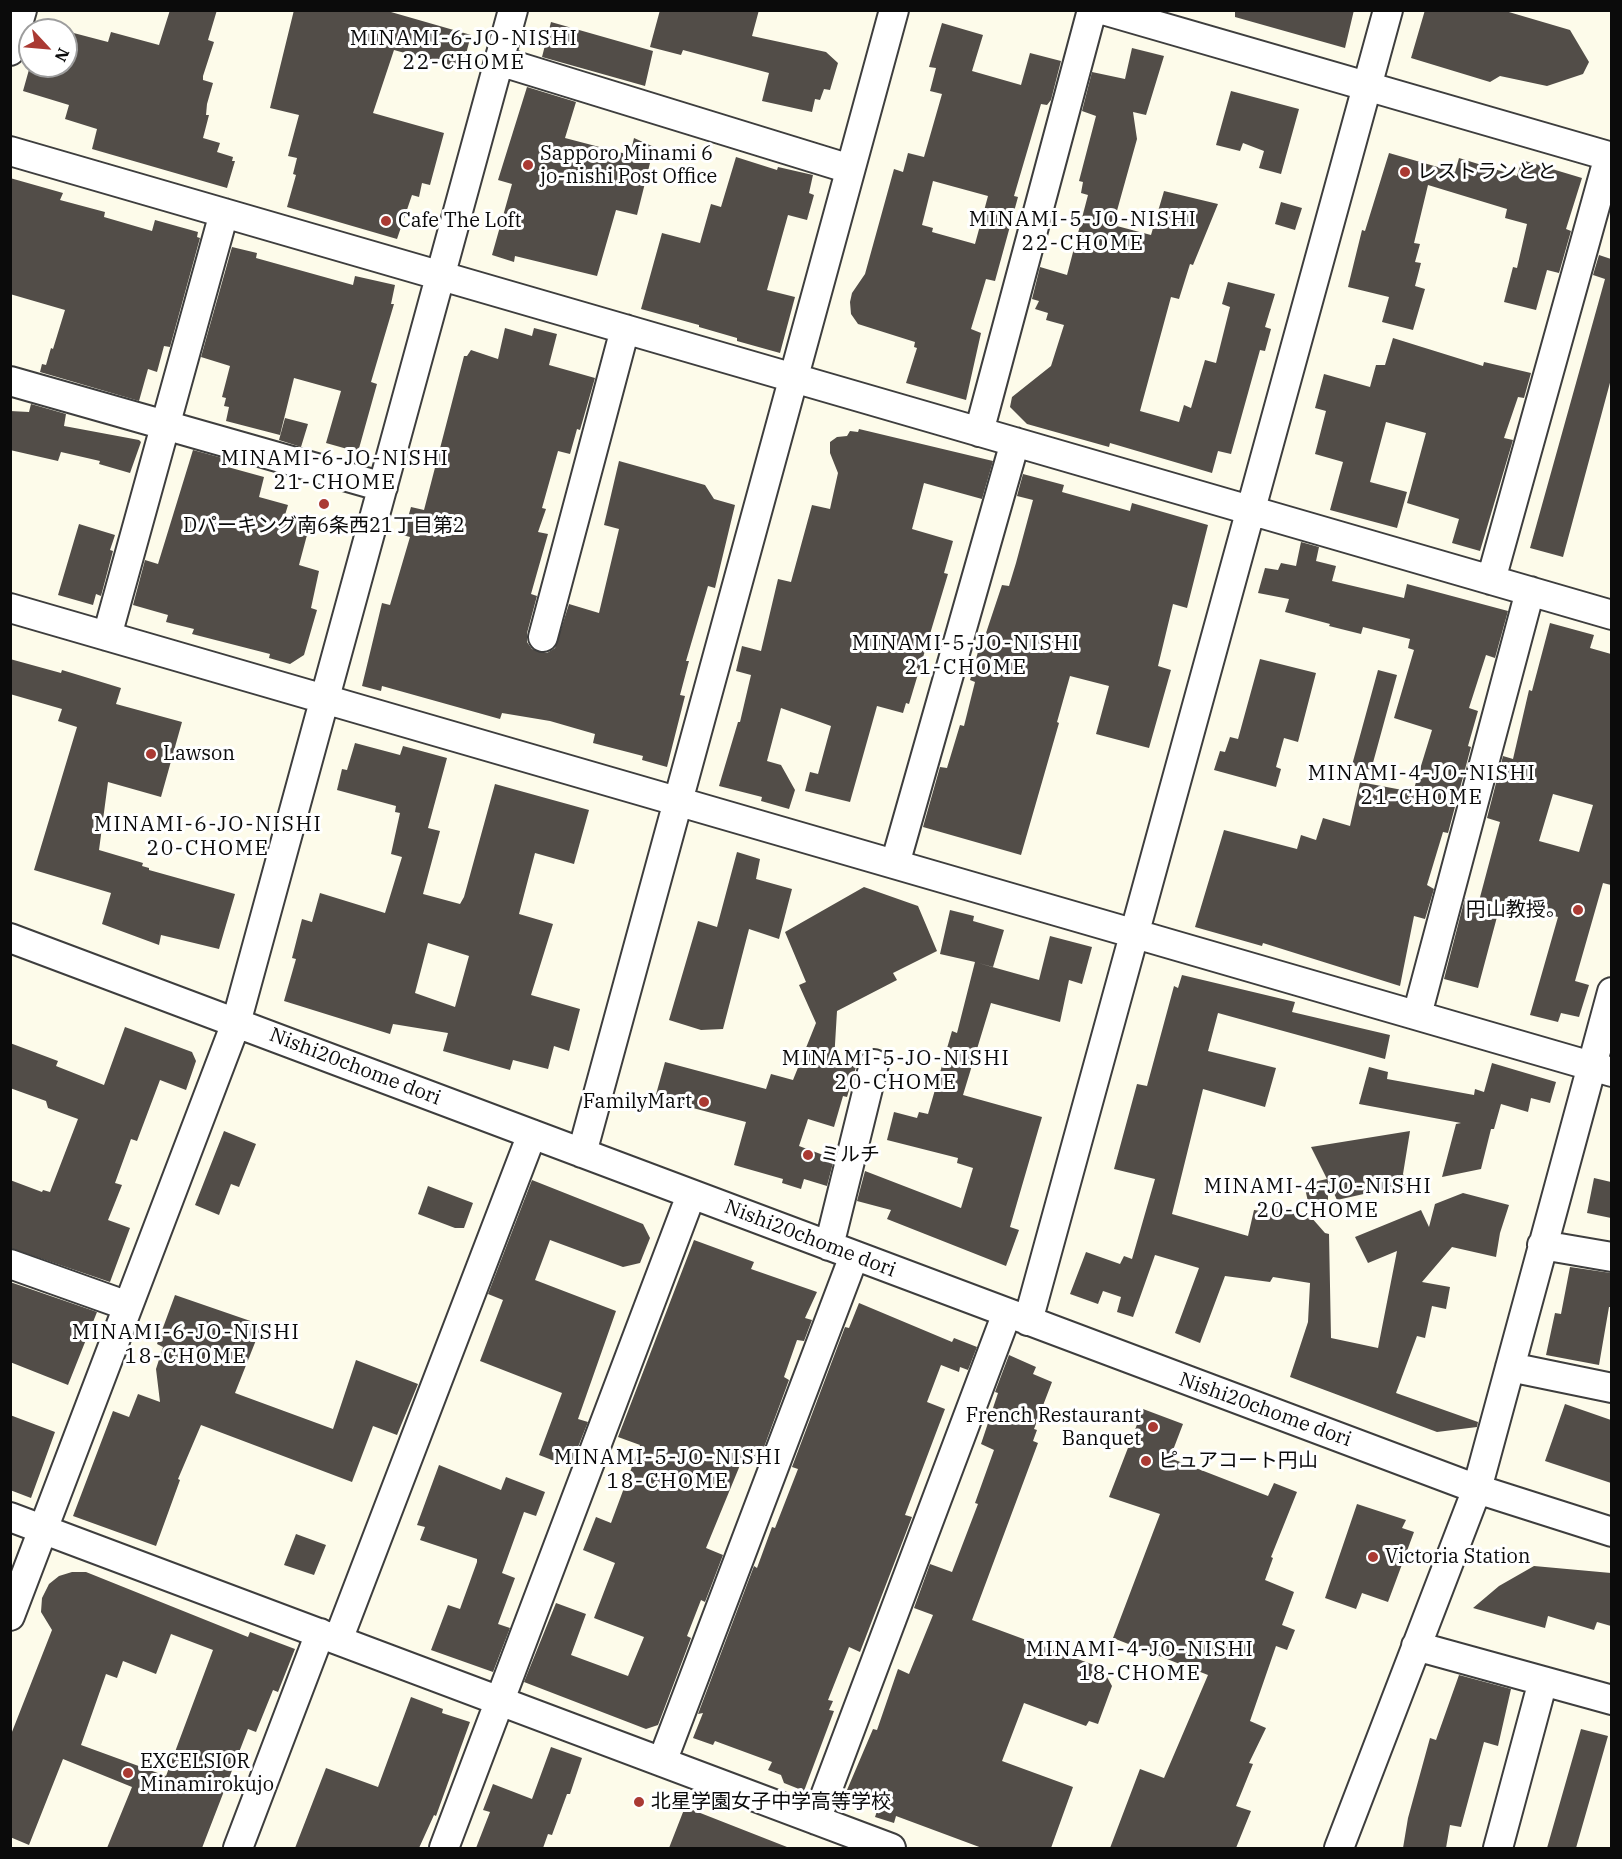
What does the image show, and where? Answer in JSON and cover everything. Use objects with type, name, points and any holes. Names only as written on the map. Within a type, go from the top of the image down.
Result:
[{"type":"street","points":[[10,51],[22,10]]},
{"type":"street","points":[[582,1153],[894,10]]},
{"type":"street","points":[[979,432],[1092,10]]},
{"type":"street","points":[[1103,10],[1610,156],[1491,580]]},
{"type":"street","points":[[816,1820],[1017,1317],[1135,933],[1388,10]]},
{"type":"street","points":[[10,1616],[236,1023],[511,11]]},
{"type":"street","points":[[499,61],[850,169]]},
{"type":"street","points":[[10,151],[1611,615]]},
{"type":"street","points":[[107,636],[224,213]]},
{"type":"street","points":[[543,637],[625,329]]},
{"type":"street","points":[[10,381],[382,487]]},
{"type":"street","points":[[895,864],[1015,442]]},
{"type":"street","points":[[1417,1015],[1530,591]]},
{"type":"street","points":[[10,608],[1601,1069]]},
{"type":"street","name":"Nishi20chome dori","points":[[10,938],[1477,1489],[1611,1532]]},
{"type":"street","points":[[1339,1848],[1477,1489],[1542,1245],[1601,1069],[1611,992]]},
{"type":"street","points":[[662,1762],[842,1251],[874,1064]]},
{"type":"street","points":[[238,1848],[329,1636],[532,1134]]},
{"type":"street","points":[[444,1848],[691,1195]]},
{"type":"street","points":[[1542,1245],[1611,1257]]},
{"type":"street","points":[[10,1264],[128,1306]]},
{"type":"street","points":[[1510,1367],[1611,1388]]},
{"type":"street","points":[[10,1517],[891,1848]]},
{"type":"street","points":[[1416,1646],[1611,1700]]},
{"type":"street","points":[[1498,1848],[1543,1681]]},
{"type":"building","points":[[170,10],[217,10],[208,40],[214,42],[203,76],[203,80],[213,83],[207,104],[206,115],[209,115],[203,138],[220,143],[217,152],[233,157],[232,161],[235,161],[227,188],[92,149],[97,129],[65,119],[69,105],[23,91],[27,78],[78,78],[78,34],[108,42],[111,32],[159,45]]},
{"type":"building","points":[[294,10],[384,10],[471,35],[462,69],[394,50],[373,113],[444,133],[430,185],[422,183],[419,197],[412,195],[397,239],[287,207],[296,175],[293,174],[297,158],[288,156],[299,115],[270,108]]},
{"type":"building","points":[[660,10],[759,10],[752,36],[826,52],[838,63],[830,90],[824,89],[820,100],[815,99],[812,112],[762,101],[769,73],[683,50],[681,55],[650,47]]},
{"type":"building","points":[[1235,10],[1354,10],[1345,48],[1235,17]]},
{"type":"building","points":[[1425,10],[1502,10],[1570,30],[1589,62],[1583,74],[1547,86],[1500,76],[1490,82],[1411,58]]},
{"type":"building","points":[[551,22],[653,51],[645,86],[542,57]]},
{"type":"building","points":[[942,23],[983,35],[972,71],[1021,85],[1030,53],[1061,61],[1051,100],[1047,105],[1041,104],[1014,196],[1018,197],[995,281],[986,279],[971,329],[981,333],[966,400],[906,383],[917,348],[914,347],[915,342],[858,324],[851,314],[852,293],[865,274],[894,169],[903,172],[908,153],[924,157],[942,94],[930,91],[936,68],[929,67]],"holes":[[[933,181],[988,196],[975,244],[932,232],[933,228],[922,225]]]},
{"type":"building","points":[[1132,48],[1164,56],[1146,115],[1133,112],[1137,139],[1113,225],[1151,235],[1164,191],[1218,204],[1193,265],[1190,264],[1179,299],[1171,297],[1140,411],[1179,422],[1184,405],[1191,408],[1205,360],[1216,363],[1230,307],[1222,304],[1228,282],[1275,294],[1265,327],[1271,329],[1265,351],[1260,350],[1231,454],[1218,451],[1212,473],[1110,443],[1109,447],[1027,424],[1010,407],[1012,397],[1051,366],[1064,325],[1046,320],[1048,313],[1035,309],[1039,301],[1032,299],[1040,267],[1067,275],[1088,195],[1081,193],[1083,182],[1079,181],[1096,116],[1082,111],[1092,72],[1125,79]]},
{"type":"building","points":[[527,87],[576,102],[565,138],[630,155],[634,138],[654,147],[637,215],[616,210],[597,276],[515,256],[514,262],[492,255],[512,184],[498,180]]},
{"type":"building","points":[[1231,91],[1299,109],[1281,174],[1259,168],[1264,151],[1243,143],[1240,151],[1216,145]]},
{"type":"building","points":[[1389,153],[1455,172],[1459,158],[1517,176],[1522,160],[1582,178],[1566,229],[1571,231],[1559,273],[1547,270],[1536,310],[1504,302],[1513,267],[1517,268],[1527,224],[1505,218],[1507,209],[1428,185],[1414,243],[1420,244],[1415,262],[1421,263],[1415,286],[1425,289],[1413,330],[1382,322],[1389,297],[1348,287],[1362,230],[1365,231]]},
{"type":"building","points":[[736,157],[777,170],[778,167],[813,175],[809,193],[814,195],[807,220],[788,215],[767,290],[795,297],[780,353],[737,341],[737,338],[699,327],[699,325],[641,309],[662,233],[700,243],[711,204],[721,207]]},
{"type":"building","points":[[10,178],[63,193],[60,200],[105,212],[104,217],[152,231],[155,220],[198,232],[197,237],[200,238],[170,347],[164,346],[157,372],[148,369],[139,401],[40,372],[42,364],[46,365],[51,348],[53,349],[65,310],[10,294]]},
{"type":"building","points":[[1281,202],[1302,208],[1295,230],[1275,224]]},
{"type":"building","points":[[232,247],[257,253],[256,258],[353,285],[355,276],[395,285],[391,304],[394,304],[371,382],[377,384],[358,452],[326,443],[341,391],[294,378],[280,435],[226,421],[229,407],[224,406],[226,398],[222,397],[230,366],[201,357]]},
{"type":"building","points":[[1599,255],[1611,259],[1611,379],[1563,557],[1530,548],[1605,279],[1593,275]]},
{"type":"building","points":[[505,328],[532,336],[534,328],[557,334],[549,365],[595,378],[580,430],[577,429],[570,454],[558,451],[542,508],[546,509],[538,532],[548,534],[531,594],[537,596],[527,633],[527,642],[532,649],[547,653],[555,648],[569,604],[599,613],[619,529],[604,525],[619,461],[705,485],[714,499],[735,505],[715,588],[708,586],[686,661],[689,661],[680,695],[685,696],[667,767],[642,760],[643,756],[593,743],[595,734],[550,721],[502,713],[500,719],[382,686],[381,691],[362,686],[382,603],[390,605],[410,537],[403,535],[411,507],[424,510],[464,356],[467,356],[471,350],[498,359]]},
{"type":"building","points":[[1393,338],[1483,366],[1484,362],[1531,373],[1524,398],[1518,397],[1504,438],[1513,440],[1480,551],[1452,543],[1459,519],[1407,503],[1426,433],[1386,422],[1370,482],[1407,492],[1397,528],[1330,510],[1343,462],[1315,454],[1326,411],[1315,408],[1324,374],[1370,387],[1376,365],[1385,365]]},
{"type":"building","points":[[31,404],[66,414],[64,426],[139,440],[141,442],[130,473],[99,464],[100,461],[61,452],[58,461],[10,450],[10,411],[29,412]]},
{"type":"building","points":[[285,418],[308,424],[301,447],[279,440]]},
{"type":"building","points":[[859,429],[993,461],[982,499],[924,483],[912,529],[953,541],[944,573],[948,574],[909,704],[906,703],[903,713],[877,706],[850,802],[805,791],[810,772],[818,774],[831,726],[781,708],[767,761],[781,765],[795,790],[789,809],[761,801],[762,797],[719,786],[738,722],[740,722],[751,675],[736,671],[742,646],[761,651],[778,579],[791,582],[812,505],[830,509],[838,473],[830,453],[830,442],[837,437],[847,436],[850,431],[858,432]]},
{"type":"building","points":[[193,450],[226,459],[224,466],[264,477],[259,497],[288,505],[285,515],[300,520],[296,531],[307,535],[299,565],[319,571],[311,608],[317,610],[304,655],[290,664],[269,658],[270,654],[192,634],[194,629],[166,622],[168,615],[133,605],[145,560],[158,564]]},
{"type":"building","points":[[1023,474],[1064,485],[1062,492],[1130,511],[1132,503],[1208,525],[1187,608],[1173,604],[1158,666],[1171,670],[1149,748],[1096,734],[1109,686],[1070,676],[1021,855],[923,827],[940,767],[947,768],[960,725],[964,726],[975,682],[970,680],[982,638],[984,639],[1002,585],[1009,586],[1016,563],[1033,500],[1017,496]]},
{"type":"building","points":[[79,524],[115,535],[101,596],[96,594],[93,605],[58,595]]},
{"type":"building","points":[[1301,542],[1319,547],[1316,561],[1336,566],[1332,581],[1404,598],[1407,584],[1508,611],[1495,658],[1486,655],[1469,708],[1478,711],[1468,746],[1471,747],[1448,833],[1443,832],[1427,885],[1434,889],[1425,919],[1414,916],[1400,986],[1263,943],[1262,946],[1195,927],[1224,830],[1297,849],[1301,835],[1316,840],[1323,818],[1350,826],[1360,782],[1413,792],[1432,730],[1394,718],[1414,650],[1408,648],[1410,639],[1363,627],[1361,634],[1329,626],[1330,624],[1285,612],[1289,599],[1258,593],[1265,568],[1278,570],[1281,563],[1296,566]]},
{"type":"building","points":[[1550,623],[1594,635],[1590,648],[1611,654],[1611,885],[1603,883],[1575,981],[1589,985],[1579,1017],[1561,1013],[1558,1022],[1530,1015],[1558,917],[1501,902],[1478,988],[1444,979],[1465,898],[1479,901],[1500,822],[1487,818],[1503,756],[1513,759],[1529,690],[1532,691]],"holes":[[[1553,794],[1593,805],[1579,852],[1539,841]]]},
{"type":"building","points":[[10,659],[61,673],[62,670],[121,688],[116,704],[182,722],[161,797],[108,782],[99,850],[143,863],[142,866],[149,870],[235,894],[219,949],[161,935],[159,945],[102,924],[111,893],[34,870],[77,727],[58,721],[62,709],[10,694]]},
{"type":"building","points":[[1260,659],[1316,673],[1298,742],[1284,738],[1276,767],[1281,769],[1276,787],[1214,770],[1220,751],[1225,752],[1230,737],[1238,739]]},
{"type":"building","points":[[1378,670],[1397,675],[1371,770],[1352,765]]},
{"type":"building","points":[[355,743],[400,755],[403,746],[447,758],[428,828],[440,831],[423,894],[460,904],[464,897],[495,784],[589,810],[574,864],[535,853],[519,914],[553,924],[531,995],[580,1009],[569,1051],[554,1046],[548,1069],[513,1060],[510,1070],[443,1051],[448,1033],[393,1024],[390,1034],[284,1001],[296,959],[292,958],[302,919],[312,922],[320,893],[385,913],[402,857],[391,854],[400,813],[395,812],[396,806],[337,790],[342,769],[347,770]],"holes":[[[428,943],[469,956],[455,1007],[415,993]]]},
{"type":"building","points":[[737,852],[760,859],[756,879],[792,889],[779,939],[749,929],[723,1029],[701,1030],[669,1020],[698,921],[717,927]]},
{"type":"building","points":[[864,887],[918,906],[937,951],[893,973],[897,980],[837,1011],[834,1061],[856,1067],[847,1097],[843,1096],[834,1127],[808,1119],[799,1146],[834,1159],[827,1186],[804,1179],[801,1189],[782,1183],[783,1179],[734,1165],[746,1122],[655,1098],[665,1062],[766,1089],[771,1074],[793,1080],[816,1023],[799,985],[806,982],[785,932]]},
{"type":"building","points":[[950,910],[974,916],[973,921],[1004,930],[993,967],[978,963],[1039,980],[1050,936],[1092,947],[1082,984],[1069,980],[1060,1022],[991,1003],[963,1095],[1042,1117],[1010,1227],[1019,1230],[1006,1266],[887,1219],[891,1210],[857,1201],[865,1171],[961,1208],[973,1168],[957,1163],[958,1158],[887,1140],[894,1112],[917,1118],[919,1112],[928,1114],[952,1031],[957,1033],[975,962],[940,954]]},
{"type":"building","points":[[1182,975],[1295,1002],[1292,1012],[1390,1035],[1385,1059],[1218,1013],[1208,1051],[1276,1068],[1265,1107],[1203,1089],[1172,1214],[1248,1236],[1254,1210],[1275,1213],[1276,1208],[1311,1217],[1325,1233],[1329,1234],[1331,1338],[1378,1348],[1397,1251],[1368,1263],[1355,1237],[1421,1210],[1429,1227],[1435,1204],[1463,1193],[1509,1205],[1500,1233],[1496,1257],[1452,1247],[1422,1282],[1450,1287],[1446,1309],[1432,1306],[1425,1338],[1417,1336],[1396,1393],[1478,1422],[1477,1427],[1437,1432],[1290,1377],[1308,1322],[1310,1283],[1273,1277],[1270,1282],[1225,1276],[1200,1343],[1175,1333],[1199,1268],[1155,1255],[1133,1317],[1117,1312],[1121,1297],[1103,1291],[1098,1304],[1070,1294],[1086,1252],[1120,1264],[1124,1256],[1132,1259],[1155,1179],[1114,1169],[1137,1084],[1147,1086],[1174,986],[1178,988]]},
{"type":"building","points":[[125,1027],[192,1052],[196,1061],[186,1090],[160,1080],[137,1141],[131,1139],[115,1183],[122,1185],[108,1220],[130,1228],[110,1282],[10,1248],[10,1180],[42,1192],[43,1190],[50,1192],[78,1119],[48,1108],[46,1101],[10,1088],[10,1043],[58,1061],[56,1066],[104,1085]]},
{"type":"building","points":[[1492,1063],[1556,1082],[1550,1103],[1531,1098],[1528,1112],[1501,1104],[1494,1129],[1491,1129],[1481,1169],[1442,1177],[1456,1124],[1461,1123],[1359,1104],[1369,1067],[1388,1072],[1387,1079],[1474,1095],[1475,1089],[1484,1092]]},
{"type":"building","points":[[224,1131],[256,1144],[239,1187],[231,1184],[219,1215],[195,1205]]},
{"type":"building","points":[[1410,1131],[1403,1174],[1408,1184],[1337,1200],[1328,1180],[1328,1202],[1309,1206],[1304,1184],[1327,1179],[1311,1147]]},
{"type":"building","points":[[1594,1178],[1611,1182],[1611,1218],[1587,1213]]},
{"type":"building","points":[[532,1180],[643,1224],[650,1238],[640,1263],[623,1267],[550,1240],[535,1280],[616,1311],[578,1419],[588,1422],[570,1467],[539,1455],[562,1393],[480,1361],[503,1300],[488,1294]]},
{"type":"building","points":[[428,1186],[473,1203],[464,1228],[455,1228],[418,1214]]},
{"type":"building","points":[[694,1240],[754,1262],[751,1269],[817,1292],[805,1318],[812,1320],[804,1341],[797,1340],[784,1377],[789,1380],[760,1458],[745,1453],[706,1548],[723,1555],[705,1602],[701,1600],[687,1636],[691,1638],[658,1725],[646,1729],[524,1682],[556,1603],[586,1614],[571,1655],[628,1676],[644,1637],[594,1618],[615,1563],[583,1550],[596,1517],[611,1523],[640,1445],[618,1437]]},
{"type":"building","points":[[1570,1267],[1611,1273],[1611,1307],[1609,1307],[1599,1365],[1546,1355],[1555,1313],[1561,1314]]},
{"type":"building","points":[[10,1282],[97,1312],[68,1385],[10,1362]]},
{"type":"building","points":[[175,1295],[262,1325],[235,1393],[333,1429],[356,1360],[418,1384],[397,1435],[373,1426],[352,1482],[201,1425],[178,1479],[180,1480],[156,1546],[73,1516],[113,1411],[129,1417],[138,1394],[160,1402],[156,1369],[163,1347],[157,1344]]},
{"type":"building","points":[[859,1303],[952,1342],[954,1338],[977,1347],[968,1370],[960,1367],[959,1372],[941,1365],[927,1402],[945,1409],[905,1515],[912,1517],[860,1652],[849,1647],[828,1700],[833,1701],[829,1710],[834,1711],[804,1791],[784,1783],[781,1775],[768,1770],[772,1762],[715,1741],[713,1745],[693,1738],[703,1713],[698,1714],[754,1566],[757,1568],[772,1527],[775,1528],[798,1469],[792,1467],[845,1327],[849,1328]]},
{"type":"building","points":[[1009,1355],[1036,1367],[1033,1374],[1052,1382],[1034,1429],[1037,1430],[1033,1441],[1038,1443],[972,1620],[1102,1668],[1112,1686],[1098,1724],[1089,1721],[1086,1726],[1024,1703],[1002,1761],[1073,1787],[1051,1848],[982,1848],[896,1816],[894,1823],[875,1817],[880,1802],[847,1790],[873,1729],[877,1730],[898,1669],[909,1674],[933,1615],[914,1608],[930,1564],[952,1572],[978,1504],[975,1503],[994,1450],[981,1444],[998,1393],[995,1392]]},
{"type":"building","points":[[1565,1404],[1611,1420],[1611,1483],[1545,1461]]},
{"type":"building","points":[[1143,1409],[1183,1424],[1170,1458],[1268,1496],[1274,1483],[1297,1492],[1271,1557],[1273,1558],[1265,1580],[1294,1592],[1282,1625],[1295,1630],[1287,1650],[1276,1646],[1250,1721],[1266,1728],[1249,1763],[1253,1764],[1236,1806],[1251,1811],[1236,1848],[1110,1848],[1140,1769],[1164,1778],[1208,1675],[1113,1638],[1160,1514],[1109,1497]]},
{"type":"building","points":[[10,1415],[55,1432],[31,1498],[10,1490]]},
{"type":"building","points":[[439,1465],[501,1490],[506,1477],[545,1492],[536,1516],[524,1512],[502,1573],[515,1578],[498,1624],[510,1628],[493,1672],[431,1650],[448,1605],[460,1609],[477,1562],[477,1559],[420,1540],[425,1527],[417,1525]]},
{"type":"building","points":[[1357,1504],[1406,1520],[1402,1528],[1414,1532],[1388,1602],[1362,1593],[1356,1609],[1325,1598]]},
{"type":"building","points":[[296,1534],[326,1545],[314,1575],[284,1565]]},
{"type":"building","points":[[1534,1566],[1611,1573],[1611,1626],[1597,1622],[1594,1630],[1548,1616],[1545,1628],[1473,1608],[1499,1586]]},
{"type":"building","points":[[72,1572],[86,1572],[248,1637],[250,1632],[295,1649],[278,1692],[273,1690],[256,1732],[248,1729],[202,1848],[107,1848],[132,1787],[63,1759],[29,1845],[10,1837],[10,1737],[52,1630],[41,1612],[42,1598],[49,1584],[59,1576]],"holes":[[[171,1634],[213,1650],[166,1776],[81,1745],[106,1674],[117,1678],[123,1661],[156,1674]]]},
{"type":"building","points":[[1459,1675],[1511,1689],[1498,1746],[1484,1742],[1461,1827],[1450,1825],[1446,1848],[1403,1848],[1408,1818],[1430,1738],[1436,1740]]},
{"type":"building","points":[[411,1697],[443,1709],[442,1713],[470,1722],[436,1816],[434,1815],[419,1848],[295,1848],[326,1768],[378,1787]]},
{"type":"building","points":[[1581,1729],[1608,1736],[1576,1848],[1547,1848]]},
{"type":"building","points":[[551,1747],[582,1758],[570,1794],[567,1794],[552,1835],[548,1834],[543,1848],[476,1848],[490,1812],[483,1810],[493,1784],[532,1799]]},
{"type":"building","points":[[685,1807],[787,1847],[787,1848],[669,1848]]},
{"type":"place","name":"Sapporo Minami 6 jo-nishi Post Office","points":[[528,165]]},
{"type":"place","name":"レストランとと","points":[[1405,172]]},
{"type":"place","name":"Cafe The Loft","points":[[386,221]]},
{"type":"place","name":"Dパーキング南6条西21丁目第2","points":[[324,504]]},
{"type":"place","name":"Lawson","points":[[151,754]]},
{"type":"place","name":"円山教授。","points":[[1578,910]]},
{"type":"place","name":"FamilyMart","points":[[704,1102]]},
{"type":"place","name":"ミルチ","points":[[808,1155]]},
{"type":"place","name":"French Restaurant Banquet","points":[[1153,1427]]},
{"type":"place","name":"ピュアコート円山","points":[[1146,1461]]},
{"type":"place","name":"Victoria Station","points":[[1373,1557]]},
{"type":"place","name":"EXCELSIOR Minamirokujo","points":[[128,1773]]},
{"type":"place","name":"北星学園女子中学高等学校","points":[[639,1802]]},
{"type":"district","name":"MINAMI-6-JO-NISHI 22-CHOME","points":[[464,51]]},
{"type":"district","name":"MINAMI-5-JO-NISHI 22-CHOME","points":[[1083,232]]},
{"type":"district","name":"MINAMI-6-JO-NISHI 21-CHOME","points":[[335,471]]},
{"type":"district","name":"MINAMI-5-JO-NISHI 21-CHOME","points":[[966,656]]},
{"type":"district","name":"MINAMI-4-JO-NISHI 21-CHOME","points":[[1422,786]]},
{"type":"district","name":"MINAMI-6-JO-NISHI 20-CHOME","points":[[208,837]]},
{"type":"district","name":"MINAMI-5-JO-NISHI 20-CHOME","points":[[896,1071]]},
{"type":"district","name":"MINAMI-4-JO-NISHI 20-CHOME","points":[[1318,1199]]},
{"type":"district","name":"MINAMI-6-JO-NISHI 18-CHOME","points":[[186,1345]]},
{"type":"district","name":"MINAMI-5-JO-NISHI 18-CHOME","points":[[668,1470]]},
{"type":"district","name":"MINAMI-4-JO-NISHI 18-CHOME","points":[[1140,1662]]}]
